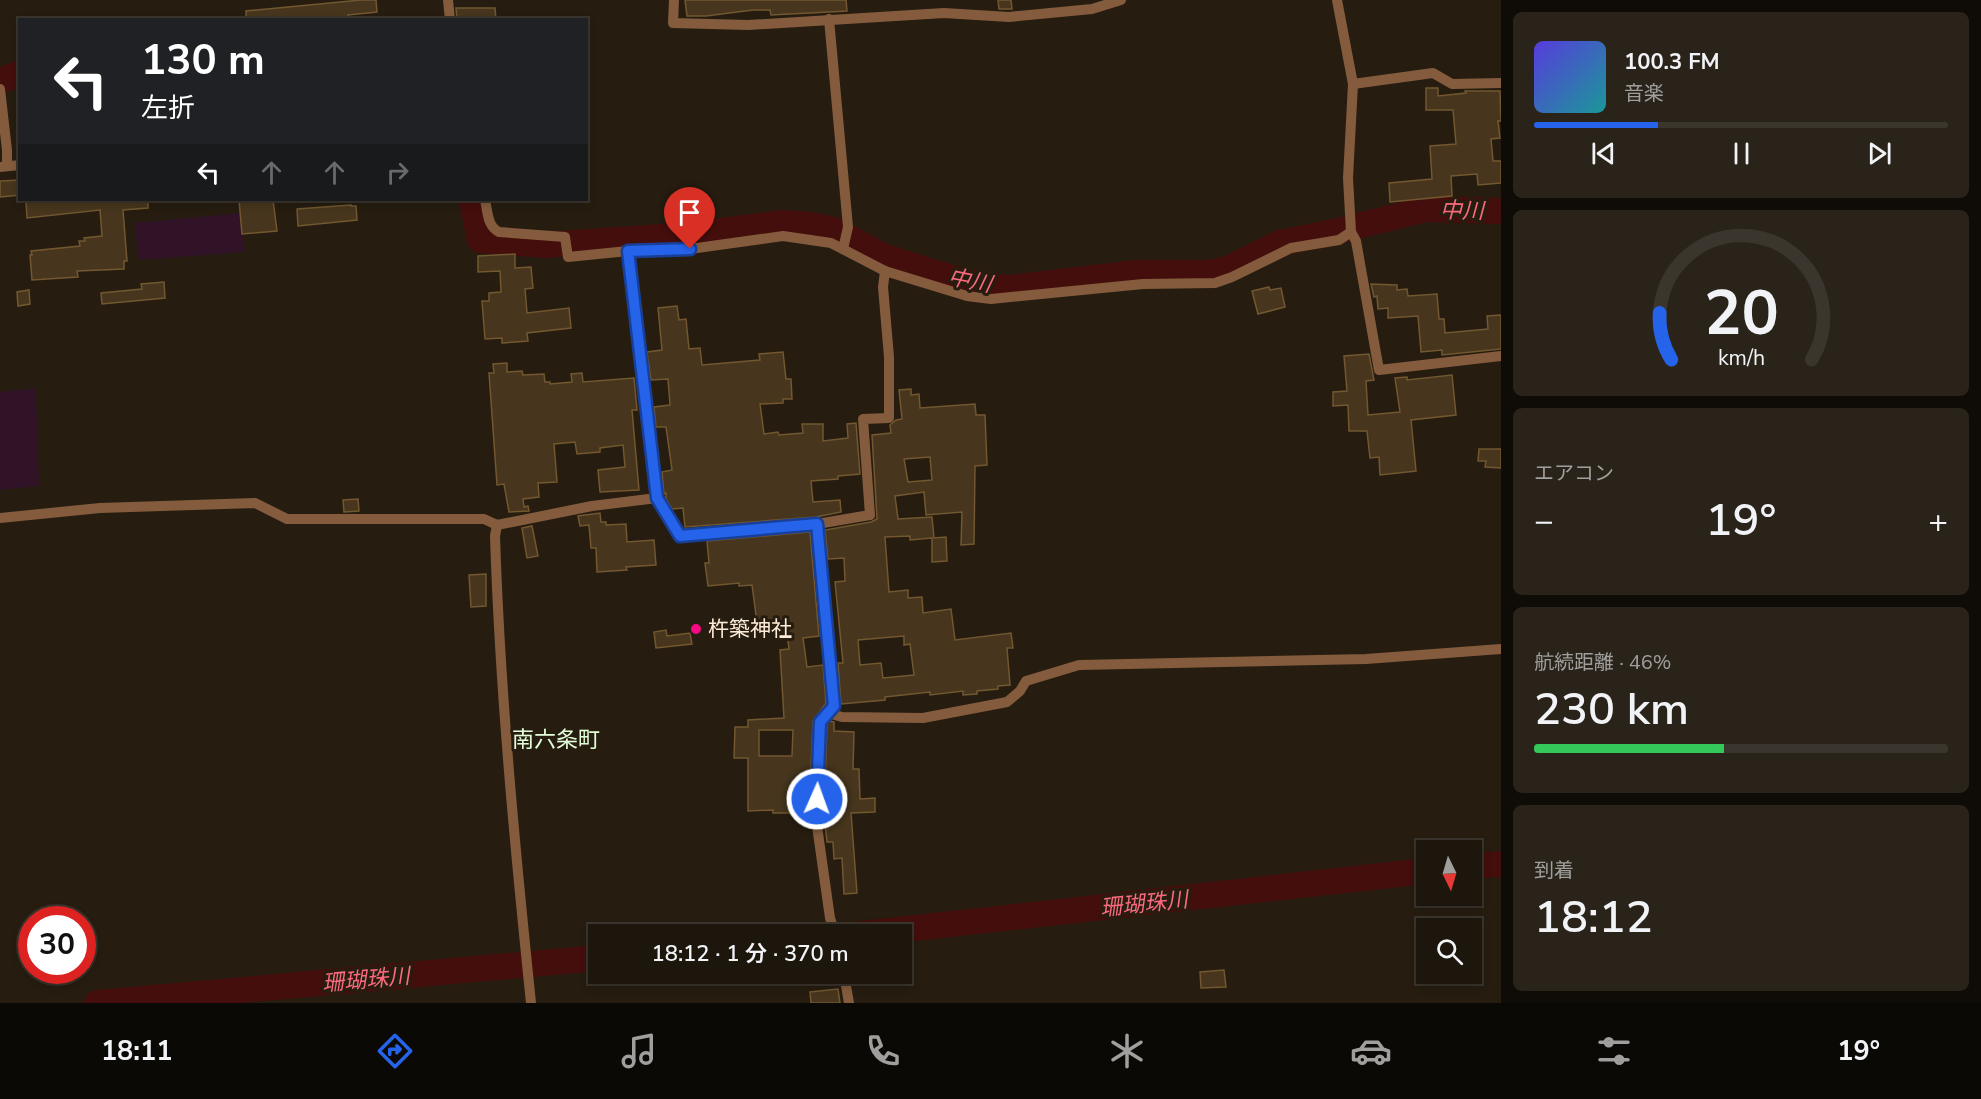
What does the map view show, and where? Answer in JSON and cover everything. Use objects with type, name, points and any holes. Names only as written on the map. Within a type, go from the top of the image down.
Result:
[{"type":"street","points":[[448,0],[450,18]]},
{"type":"street","points":[[674,0],[673,23],[748,25],[944,13],[1009,17],[1092,9],[1121,0]]},
{"type":"street","points":[[1337,0],[1353,84],[1348,178],[1351,232],[1356,241],[1379,370],[1501,356]]},
{"type":"street","points":[[829,19],[848,227],[843,249]]},
{"type":"street","points":[[1353,84],[1433,73],[1452,84],[1501,83]]},
{"type":"street","points":[[0,89],[3,166],[18,165]]},
{"type":"street","points":[[486,201],[493,229],[499,232],[565,237],[568,257],[628,251],[690,249],[783,236],[831,243],[885,271],[967,296],[991,299],[1143,284],[1215,283],[1291,248],[1339,240],[1351,232]]},
{"type":"street","points":[[628,251],[657,498],[680,536],[817,524],[870,515],[863,419],[890,418],[889,357],[883,287],[885,271]]},
{"type":"street","points":[[0,518],[100,508],[255,504],[287,519],[484,519],[497,525],[592,506],[657,498]]},
{"type":"street","points":[[817,524],[834,706],[820,722],[816,819],[832,924]]},
{"type":"street","points":[[497,525],[495,536],[497,611],[507,762],[531,1003]]},
{"type":"street","points":[[828,713],[842,717],[923,718],[1007,702],[1020,691],[1026,681],[1079,665],[1366,660],[1501,649]]},
{"type":"street","points":[[846,984],[849,1003]]},
{"type":"shaded area","points":[[242,213],[245,252],[139,260],[134,223]]},
{"type":"shaded area","points":[[36,388],[39,486],[0,490],[0,392]]},
{"type":"building","points":[[376,0],[377,12],[348,15],[348,18],[246,18],[246,11]]},
{"type":"building","points":[[685,0],[846,0],[847,11],[771,15],[770,10],[753,10],[687,16]]},
{"type":"building","points":[[998,0],[1011,0],[1012,9],[999,9]]},
{"type":"building","points":[[456,8],[495,8],[496,18],[457,18]]},
{"type":"building","points":[[1426,88],[1438,88],[1438,96],[1466,93],[1465,91],[1500,91],[1501,121],[1498,121],[1500,138],[1491,139],[1493,161],[1501,161],[1501,183],[1478,185],[1477,174],[1451,176],[1452,196],[1390,202],[1389,183],[1432,179],[1430,146],[1456,144],[1453,110],[1426,110]]},
{"type":"building","points":[[18,180],[18,195],[0,197],[0,181]]},
{"type":"building","points":[[148,201],[148,208],[123,210],[127,261],[124,261],[124,269],[77,271],[78,277],[32,280],[31,251],[80,246],[79,241],[85,241],[84,238],[102,236],[100,210],[27,218],[26,202]]},
{"type":"building","points":[[239,201],[273,201],[277,231],[242,234]]},
{"type":"building","points":[[356,206],[357,220],[298,226],[297,209]]},
{"type":"building","points":[[515,254],[515,268],[531,267],[533,288],[525,289],[527,313],[569,308],[571,328],[527,333],[528,341],[502,343],[502,338],[485,339],[482,301],[489,301],[489,293],[501,292],[500,271],[478,272],[478,256]]},
{"type":"building","points":[[164,282],[165,298],[102,304],[101,293],[142,289],[141,284]]},
{"type":"building","points":[[1371,284],[1397,285],[1397,290],[1407,289],[1408,296],[1437,294],[1439,319],[1444,319],[1445,333],[1488,329],[1487,316],[1501,315],[1501,349],[1442,355],[1442,350],[1421,352],[1418,316],[1388,318],[1388,308],[1378,309],[1377,296],[1374,297]]},
{"type":"building","points":[[1269,287],[1270,290],[1281,288],[1285,307],[1258,314],[1252,291]]},
{"type":"building","points":[[29,290],[30,304],[18,306],[17,292]]},
{"type":"building","points":[[677,306],[679,320],[686,319],[689,349],[700,348],[702,365],[760,360],[759,354],[783,352],[786,379],[791,379],[792,399],[783,399],[783,403],[760,404],[764,434],[803,433],[802,424],[823,424],[823,441],[848,438],[847,424],[856,423],[860,474],[838,476],[838,479],[811,481],[813,502],[840,500],[841,512],[816,517],[685,527],[683,508],[672,509],[666,499],[666,493],[664,494],[662,472],[672,470],[666,427],[656,427],[654,407],[670,405],[668,379],[651,380],[647,352],[662,350],[658,308]]},
{"type":"building","points":[[1369,354],[1374,380],[1366,381],[1368,415],[1400,412],[1395,378],[1407,377],[1407,380],[1452,375],[1456,415],[1411,420],[1416,471],[1380,475],[1379,457],[1370,458],[1367,431],[1349,431],[1348,405],[1333,406],[1333,392],[1347,391],[1344,356]]},
{"type":"building","points":[[507,363],[507,372],[522,371],[523,375],[544,374],[545,382],[550,382],[550,384],[572,382],[571,374],[582,373],[583,382],[634,378],[637,410],[632,410],[639,490],[600,492],[598,470],[625,467],[623,445],[600,448],[600,452],[577,454],[575,442],[554,444],[557,482],[538,483],[539,497],[523,499],[524,507],[528,506],[529,511],[509,512],[504,484],[497,485],[489,373],[494,373],[493,364]]},
{"type":"building","points":[[911,389],[911,395],[919,394],[920,408],[975,404],[976,415],[985,415],[987,465],[975,466],[974,544],[961,545],[962,512],[926,515],[924,492],[895,496],[898,519],[932,517],[934,538],[946,537],[947,561],[932,562],[932,538],[910,540],[910,536],[885,537],[889,592],[908,590],[908,598],[922,597],[923,613],[951,609],[955,640],[1011,633],[1013,648],[1007,648],[1010,685],[977,691],[977,694],[963,695],[963,691],[930,695],[930,692],[885,697],[885,700],[841,704],[838,663],[843,663],[835,582],[845,581],[844,558],[828,559],[825,530],[877,519],[872,435],[891,433],[890,425],[902,419],[899,390]],"holes":[[[930,457],[932,480],[908,482],[904,459]],[[904,636],[904,645],[910,644],[914,675],[883,678],[881,663],[860,665],[858,640]]]},
{"type":"building","points":[[1479,449],[1501,449],[1501,468],[1485,467],[1486,461],[1478,461]]},
{"type":"building","points":[[358,499],[359,511],[344,512],[343,500]]},
{"type":"building","points":[[600,513],[601,522],[606,522],[606,525],[626,524],[627,542],[654,540],[656,565],[597,572],[596,548],[591,548],[589,525],[580,526],[578,516]]},
{"type":"building","points":[[532,526],[538,556],[527,558],[522,528]]},
{"type":"building","points":[[810,532],[819,636],[803,638],[807,667],[823,665],[826,703],[813,721],[809,813],[773,813],[773,810],[748,811],[748,758],[734,758],[735,727],[748,727],[748,720],[784,718],[780,650],[789,649],[786,626],[758,630],[752,585],[739,586],[739,583],[708,586],[705,563],[709,563],[707,541]],"holes":[[[759,730],[793,730],[792,756],[759,756]]]},
{"type":"building","points":[[486,574],[486,606],[471,607],[469,575]]},
{"type":"building","points":[[666,630],[667,636],[690,633],[692,644],[656,648],[654,632]]},
{"type":"building","points":[[830,721],[834,722],[834,731],[854,732],[853,769],[859,769],[860,799],[875,798],[875,812],[851,813],[857,893],[844,894],[842,858],[834,859],[833,842],[827,842],[824,815],[827,724]]},
{"type":"building","points":[[1224,970],[1226,987],[1201,988],[1200,972]]},
{"type":"building","points":[[838,989],[840,1003],[811,1003],[810,992]]},
{"type":"waterway","name":"中川","points":[[0,81],[18,74]]},
{"type":"waterway","name":"中川","points":[[472,201],[480,240],[546,245],[689,235],[782,223],[811,225],[834,230],[885,257],[955,279],[984,286],[1011,288],[1135,273],[1208,273],[1227,269],[1280,243],[1426,209],[1501,211]]},
{"type":"waterway","name":"珊瑚珠川","points":[[1482,865],[1501,864]]},
{"type":"waterway","name":"珊瑚珠川","points":[[912,928],[1416,872]]},
{"type":"waterway","name":"珊瑚珠川","points":[[97,1003],[588,959]]},
{"type":"place","name":"杵築神社","points":[[696,629]]},
{"type":"district","name":"南六条町","points":[[556,739]]},
{"type":"route","points":[[690,249],[628,251],[657,498],[680,536],[817,524],[834,706],[820,722],[817,799]]}]
